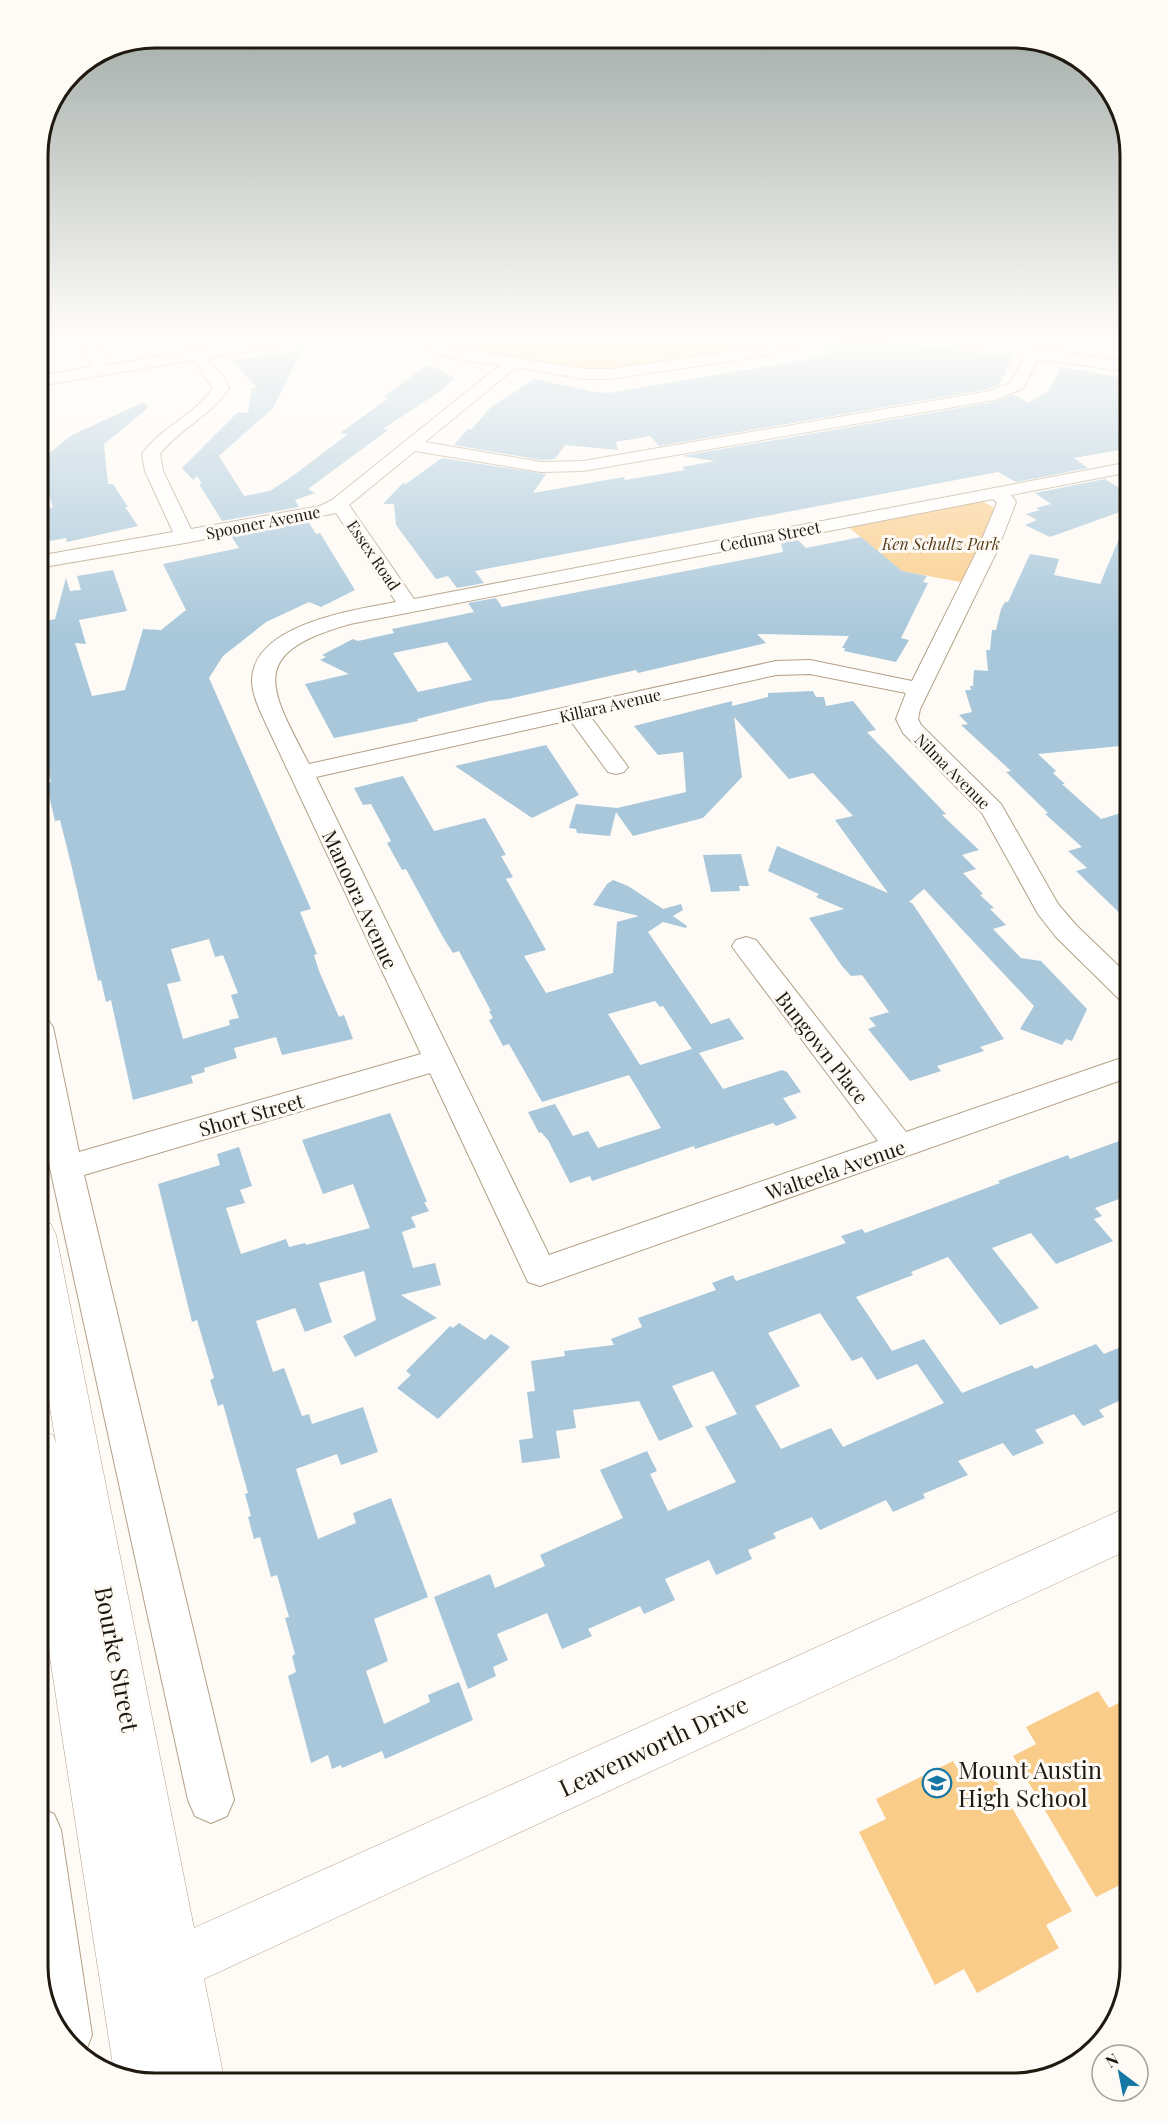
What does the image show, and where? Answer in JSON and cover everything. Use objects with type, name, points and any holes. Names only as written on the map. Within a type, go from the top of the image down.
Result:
[{"type":"main road","name":"Bourke Street","points":[[48,1300],[152,1976],[145,2073]]},
{"type":"main road","name":"Bourke Street","points":[[48,1495],[152,1976],[193,2073]]},
{"type":"main road","name":"Leavenworth Drive","points":[[152,1976],[1120,1532]]},
{"type":"street","points":[[164,440],[151,454],[154,471],[184,537]]},
{"type":"street","name":"Spooner Avenue","points":[[48,560],[305,516],[339,504],[416,440]]},
{"type":"street","points":[[410,445],[541,467],[583,466],[733,440]]},
{"type":"street","name":"Ceduna Street","points":[[409,606],[1120,470]]},
{"type":"street","name":"Nilma Avenue","points":[[998,493],[1007,502],[987,551],[909,709],[907,719],[911,728],[992,810],[1047,908],[1066,931],[1120,983]]},
{"type":"street","name":"Essex Road","points":[[339,504],[409,606]]},
{"type":"street","name":"Manoora Avenue","points":[[409,606],[321,625],[296,636],[279,649],[268,664],[263,680],[266,697],[540,1272]]},
{"type":"street","name":"Killara Avenue","points":[[302,773],[793,666],[827,669],[920,689]]},
{"type":"street","points":[[576,712],[616,767]]},
{"type":"street","name":"Bungown Place","points":[[746,946],[900,1147]]},
{"type":"street","name":"Short Street","points":[[66,1168],[437,1060]]},
{"type":"street","name":"Walteela Avenue","points":[[540,1272],[1120,1070]]},
{"type":"street","points":[[48,1078],[66,1168],[211,1800]]},
{"type":"street","points":[[48,1901],[65,2024]]},
{"type":"green space","name":"Ken Schultz Park","points":[[974,501],[984,502],[996,509],[961,582],[901,571],[846,525]]},
{"type":"green space","points":[[1098,1691],[1109,1708],[1120,1702],[1120,1885],[1096,1897],[1013,1756],[1036,1744],[1026,1727]]},
{"type":"green space","points":[[953,1761],[964,1780],[989,1768],[1072,1911],[1046,1925],[1059,1948],[977,1993],[964,1969],[935,1985],[859,1832],[886,1819],[876,1799]]},
{"type":"building","points":[[66,440],[109,440],[104,444],[108,484],[113,484],[138,526],[67,542],[66,538],[50,541],[48,538],[48,508],[53,507],[48,492],[48,454]]},
{"type":"building","points":[[210,440],[237,440],[219,456],[244,496],[270,491],[340,440],[374,440],[308,489],[315,493],[295,500],[299,507],[222,521],[199,484],[202,484],[197,476],[193,480],[182,468]]},
{"type":"building","points":[[458,440],[627,440],[616,442],[618,450],[565,445],[555,459],[541,460],[454,445]]},
{"type":"building","points":[[654,440],[694,440],[659,446]]},
{"type":"building","points":[[775,440],[1120,440],[1120,450],[1074,458],[1088,468],[1016,482],[998,472],[475,571],[484,583],[457,588],[448,576],[436,579],[396,525],[394,504],[383,504],[403,483],[406,484],[442,458],[546,474],[533,493],[624,477],[625,480],[685,470],[682,467],[715,461],[682,456]]},
{"type":"building","points":[[1105,479],[1120,488],[1120,512],[1050,537],[1025,525],[1037,520],[1026,514],[1040,510],[1036,508],[1051,504],[1035,493]]},
{"type":"building","points":[[308,521],[316,534],[320,533],[355,590],[321,607],[309,602],[266,622],[223,656],[209,678],[311,909],[300,912],[317,954],[314,955],[319,971],[339,1017],[344,1015],[353,1039],[282,1055],[276,1037],[234,1048],[237,1058],[204,1068],[205,1072],[191,1076],[193,1083],[133,1100],[111,1000],[106,1002],[101,980],[98,981],[60,820],[55,821],[48,791],[48,783],[51,782],[48,769],[48,621],[55,619],[66,578],[70,591],[81,590],[77,576],[113,570],[127,611],[79,620],[86,644],[75,643],[92,696],[125,690],[143,629],[161,630],[186,610],[163,564],[239,548],[231,536]],"holes":[[[209,939],[215,957],[223,955],[238,993],[231,995],[239,1018],[229,1020],[230,1025],[183,1039],[167,984],[181,981],[171,949]]]},
{"type":"building","points":[[1120,536],[1120,746],[1038,754],[1056,771],[1053,773],[1065,784],[1062,784],[1101,819],[1120,813],[1120,913],[1076,871],[1087,868],[1068,851],[1082,847],[1045,814],[1048,813],[1006,772],[1011,771],[961,725],[968,724],[959,715],[972,712],[965,690],[971,690],[970,686],[973,686],[974,670],[988,671],[986,650],[990,650],[992,630],[996,630],[1001,609],[1005,602],[1008,602],[1030,554],[1059,559],[1054,575],[1100,584]]},
{"type":"building","points":[[861,537],[902,571],[927,576],[923,582],[928,583],[901,638],[909,640],[896,662],[844,651],[845,648],[842,648],[849,636],[757,634],[766,643],[638,673],[636,670],[508,699],[489,701],[417,719],[418,721],[334,738],[305,684],[349,674],[320,660],[326,657],[322,655],[353,639],[358,641],[394,633],[392,629],[474,612],[468,603],[496,598],[502,607],[783,552],[781,542],[797,539],[806,548]],"holes":[[[447,642],[472,680],[418,692],[393,653]]]},
{"type":"building","points":[[813,691],[816,697],[824,697],[826,706],[853,701],[876,730],[867,732],[946,814],[942,815],[979,850],[962,855],[976,869],[963,873],[983,894],[980,895],[994,908],[990,909],[1006,925],[993,929],[1021,958],[1041,961],[1087,1009],[1072,1041],[1066,1039],[1062,1045],[1020,1029],[1034,1006],[924,889],[909,902],[912,903],[1004,1039],[980,1047],[984,1051],[937,1066],[941,1071],[910,1081],[868,1029],[876,1026],[869,1018],[889,1012],[862,975],[851,976],[842,966],[809,918],[844,909],[816,897],[819,894],[768,871],[777,846],[888,893],[835,820],[853,816],[813,773],[789,779],[734,717],[742,777],[703,818],[633,836],[616,812],[610,836],[577,833],[576,829],[569,828],[576,804],[617,808],[686,792],[683,752],[658,755],[634,726],[732,701],[732,706],[768,697],[768,693]]},
{"type":"building","points":[[546,745],[579,795],[532,818],[455,766]]},
{"type":"building","points":[[403,776],[434,831],[485,818],[506,855],[501,856],[513,877],[506,879],[546,950],[524,956],[546,993],[613,973],[617,922],[639,916],[593,905],[607,884],[613,880],[628,886],[663,909],[681,904],[683,910],[673,916],[687,926],[686,928],[663,922],[648,932],[711,1024],[729,1018],[744,1039],[699,1053],[723,1089],[782,1070],[787,1072],[801,1092],[783,1098],[797,1118],[776,1126],[773,1123],[695,1149],[694,1146],[592,1181],[590,1176],[570,1183],[548,1140],[541,1132],[539,1133],[528,1112],[555,1104],[573,1136],[588,1131],[598,1148],[661,1128],[629,1075],[542,1102],[509,1044],[503,1046],[489,1020],[493,1018],[489,1011],[491,1011],[459,951],[453,953],[406,869],[402,870],[387,843],[391,841],[371,804],[363,805],[354,788]],"holes":[[[655,1001],[660,1007],[663,1006],[692,1049],[640,1065],[608,1014]]]},
{"type":"building","points":[[741,854],[749,886],[739,886],[740,891],[711,892],[703,855]]},
{"type":"building","points":[[390,1113],[429,1211],[411,1217],[416,1227],[402,1232],[413,1268],[435,1263],[441,1285],[401,1295],[437,1318],[355,1357],[343,1336],[376,1320],[364,1271],[319,1283],[332,1322],[305,1332],[295,1308],[256,1321],[273,1372],[284,1368],[302,1416],[309,1414],[312,1424],[363,1407],[378,1452],[341,1465],[337,1454],[296,1469],[318,1539],[356,1523],[353,1513],[391,1498],[428,1597],[374,1619],[388,1661],[366,1671],[384,1724],[430,1702],[428,1695],[459,1682],[473,1720],[385,1759],[382,1751],[342,1768],[341,1765],[332,1769],[328,1755],[311,1763],[288,1676],[296,1672],[292,1656],[295,1654],[285,1618],[289,1617],[277,1575],[271,1577],[260,1537],[254,1539],[245,1494],[248,1493],[223,1404],[218,1406],[210,1380],[214,1378],[197,1320],[192,1322],[158,1184],[220,1165],[217,1154],[239,1147],[252,1186],[240,1190],[245,1203],[226,1208],[241,1254],[286,1239],[289,1247],[305,1243],[306,1245],[370,1228],[353,1184],[323,1194],[302,1140]]},
{"type":"building","points":[[1120,1141],[1120,1199],[1095,1208],[1102,1216],[1094,1219],[1113,1241],[1056,1264],[1031,1233],[992,1248],[1039,1308],[1000,1325],[948,1257],[911,1272],[913,1275],[856,1297],[892,1351],[924,1339],[962,1393],[1032,1365],[1035,1369],[1096,1344],[1104,1354],[1120,1347],[1120,1401],[1099,1410],[1104,1417],[1083,1426],[1074,1414],[1035,1430],[1044,1443],[1013,1456],[1003,1443],[958,1461],[968,1475],[923,1494],[925,1498],[893,1512],[886,1500],[820,1530],[812,1517],[773,1533],[776,1538],[748,1550],[752,1559],[716,1575],[709,1560],[665,1579],[675,1600],[644,1614],[640,1606],[588,1629],[592,1636],[562,1649],[547,1613],[497,1634],[508,1660],[493,1667],[496,1676],[468,1689],[434,1597],[490,1574],[495,1588],[545,1566],[540,1555],[623,1518],[600,1470],[647,1451],[657,1471],[650,1474],[668,1511],[736,1482],[705,1427],[737,1414],[713,1371],[672,1386],[693,1427],[659,1441],[639,1401],[573,1410],[576,1428],[556,1431],[560,1458],[522,1463],[519,1440],[533,1438],[527,1392],[535,1391],[531,1361],[565,1356],[564,1351],[614,1345],[611,1339],[642,1327],[638,1318],[716,1290],[712,1283],[733,1275],[736,1281],[846,1243],[841,1236],[862,1229],[865,1233],[1068,1155],[1070,1159]],"holes":[[[820,1313],[852,1361],[862,1357],[877,1380],[917,1364],[944,1403],[843,1447],[831,1428],[781,1449],[755,1406],[800,1386],[768,1333]]]},
{"type":"building","points":[[459,1323],[485,1340],[491,1334],[510,1347],[438,1419],[397,1388],[411,1375],[406,1371],[450,1326],[453,1328]]},
{"type":"place","name":"Mount Austin High School","points":[[937,1783]]}]
